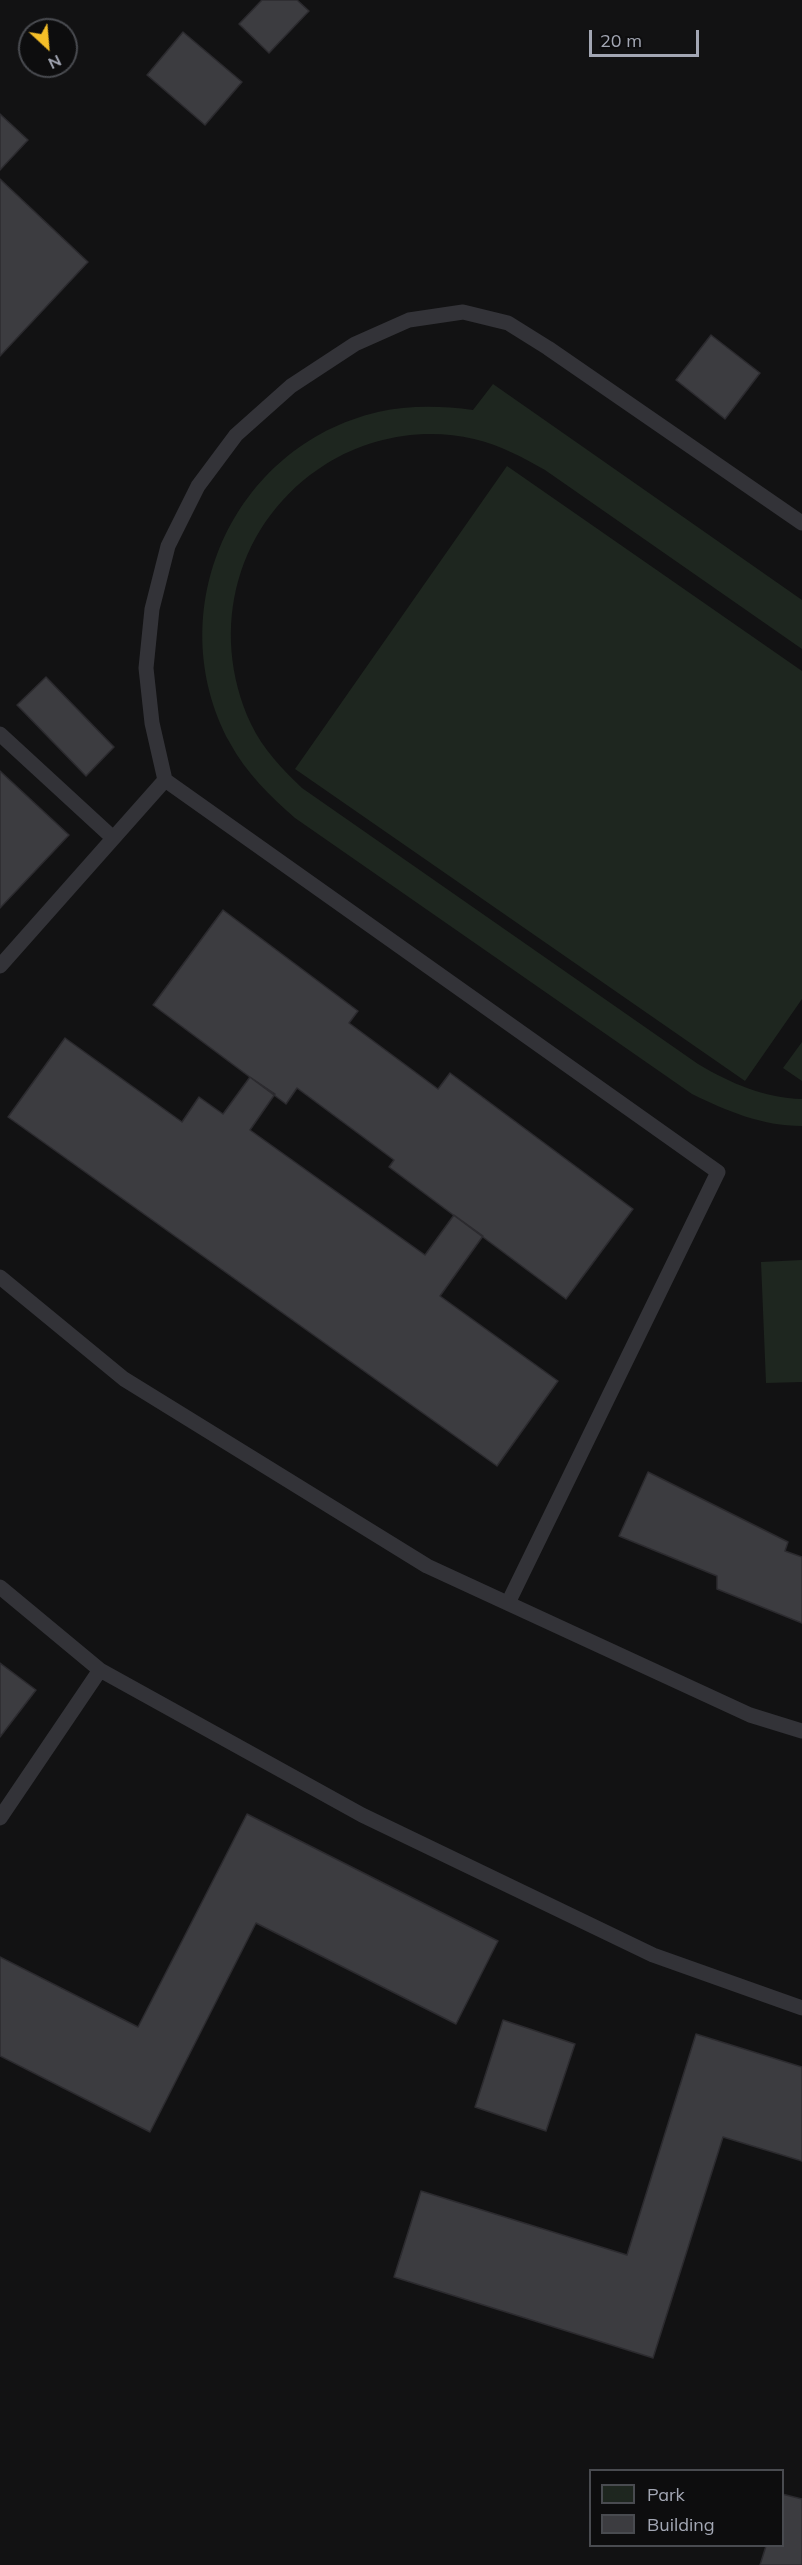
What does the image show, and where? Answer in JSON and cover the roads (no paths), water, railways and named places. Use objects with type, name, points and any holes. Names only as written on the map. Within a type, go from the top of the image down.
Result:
[{"type":"lane","points":[[508,1603],[718,1172],[165,780],[153,723],[146,668],[152,609],[168,546],[198,486],[236,435],[291,386],[355,344],[409,320],[463,312],[507,323],[548,348],[802,523]]},
{"type":"lane","points":[[0,734],[113,838]]},
{"type":"lane","points":[[0,966],[165,780]]},
{"type":"lane","points":[[0,1277],[124,1379],[427,1566],[750,1715],[802,1731]]},
{"type":"lane","points":[[0,1587],[100,1670],[362,1815],[653,1955],[802,2008]]},
{"type":"lane","points":[[0,1818],[100,1670]]}]
